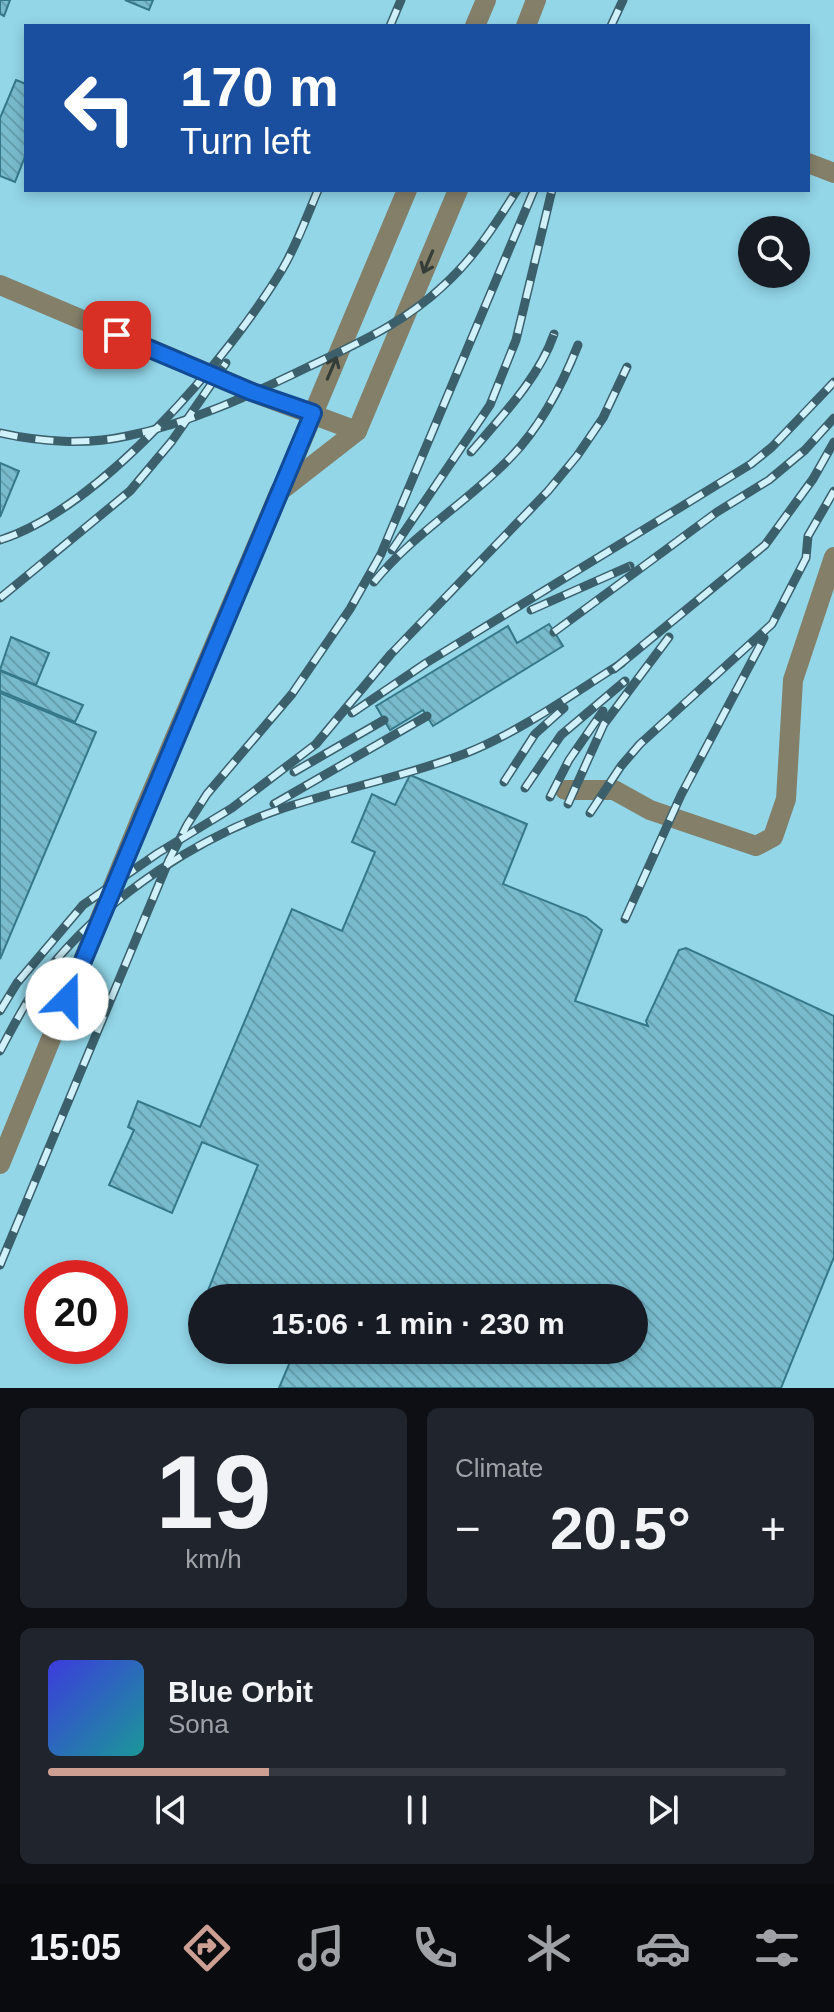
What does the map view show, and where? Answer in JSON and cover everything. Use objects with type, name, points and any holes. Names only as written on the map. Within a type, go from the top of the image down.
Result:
[{"type":"lane","points":[[476,24],[486,0]]},
{"type":"lane","points":[[527,24],[536,0]]},
{"type":"lane","points":[[810,164],[834,173]]},
{"type":"lane","points":[[0,1164],[143,813],[406,192]]},
{"type":"lane","points":[[280,491],[357,431],[457,192]]},
{"type":"lane","points":[[0,285],[252,392],[357,431]]},
{"type":"lane","points":[[565,790],[614,790],[650,810],[756,846],[773,837],[786,799],[793,680],[834,557]]},
{"type":"building","points":[[0,0],[10,0],[4,16],[0,14]]},
{"type":"building","points":[[125,0],[153,0],[149,10]]},
{"type":"building","points":[[16,80],[24,83],[24,159],[15,182],[0,176],[0,118]]},
{"type":"building","points":[[0,463],[19,471],[0,517]]},
{"type":"building","points":[[549,624],[563,646],[433,726],[423,710],[390,730],[376,706],[508,626],[517,643]]},
{"type":"building","points":[[11,637],[49,653],[36,685],[0,670]]},
{"type":"building","points":[[0,671],[83,705],[75,722],[0,691]]},
{"type":"building","points":[[0,693],[96,732],[0,959]]},
{"type":"building","points":[[410,775],[527,824],[503,884],[586,917],[602,930],[575,1001],[648,1026],[646,1021],[679,950],[686,948],[834,1016],[834,1257],[781,1388],[279,1388],[289,1364],[648,1364],[648,1284],[211,1284],[258,1165],[202,1142],[172,1213],[109,1185],[134,1130],[128,1127],[138,1101],[200,1127],[292,909],[342,931],[375,852],[352,842],[372,794],[395,805]]},
{"type":"railway","points":[[391,24],[401,0]]},
{"type":"railway","points":[[612,24],[623,0]]},
{"type":"railway","points":[[0,540],[39,523],[79,497],[120,464],[159,426],[230,344],[259,304],[283,268],[317,192]]},
{"type":"railway","points":[[0,433],[31,439],[96,441],[151,430],[242,398],[379,332],[428,299],[474,253],[516,192]]},
{"type":"railway","points":[[0,1265],[169,860],[207,794],[292,694],[350,609],[381,554],[533,192]]},
{"type":"railway","points":[[392,550],[490,405],[516,340],[552,192]]},
{"type":"railway","points":[[471,452],[529,381],[554,334]]},
{"type":"railway","points":[[374,582],[406,548],[522,445],[550,404],[578,345]]},
{"type":"railway","points":[[0,598],[130,491],[172,441],[226,363]]},
{"type":"railway","points":[[0,1011],[17,983],[83,905],[158,853],[232,808],[316,744],[391,654],[548,491],[577,456],[603,418],[627,367]]},
{"type":"railway","points":[[352,713],[426,663],[751,464],[772,447],[834,382]]},
{"type":"railway","points":[[554,632],[717,512],[769,480],[805,450],[834,418]]},
{"type":"railway","points":[[614,669],[765,545],[813,479],[834,442]]},
{"type":"railway","points":[[590,813],[621,766],[640,744],[772,624],[806,558],[808,536],[834,491]]},
{"type":"railway","points":[[531,610],[630,566]]},
{"type":"railway","points":[[568,804],[604,724],[669,637]]},
{"type":"railway","points":[[625,919],[681,795],[764,638]]},
{"type":"railway","points":[[0,1051],[26,1003],[58,958],[104,912],[159,870],[218,836],[278,810],[418,770],[485,745],[545,712],[622,663]]},
{"type":"railway","points":[[525,788],[561,735],[625,681]]},
{"type":"railway","points":[[504,782],[535,734],[564,708]]},
{"type":"railway","points":[[550,797],[569,760],[603,711]]},
{"type":"railway","points":[[274,804],[427,716]]},
{"type":"railway","points":[[294,772],[384,720]]},
{"type":"route","points":[[67,999],[313,413],[252,392],[117,335]]}]
